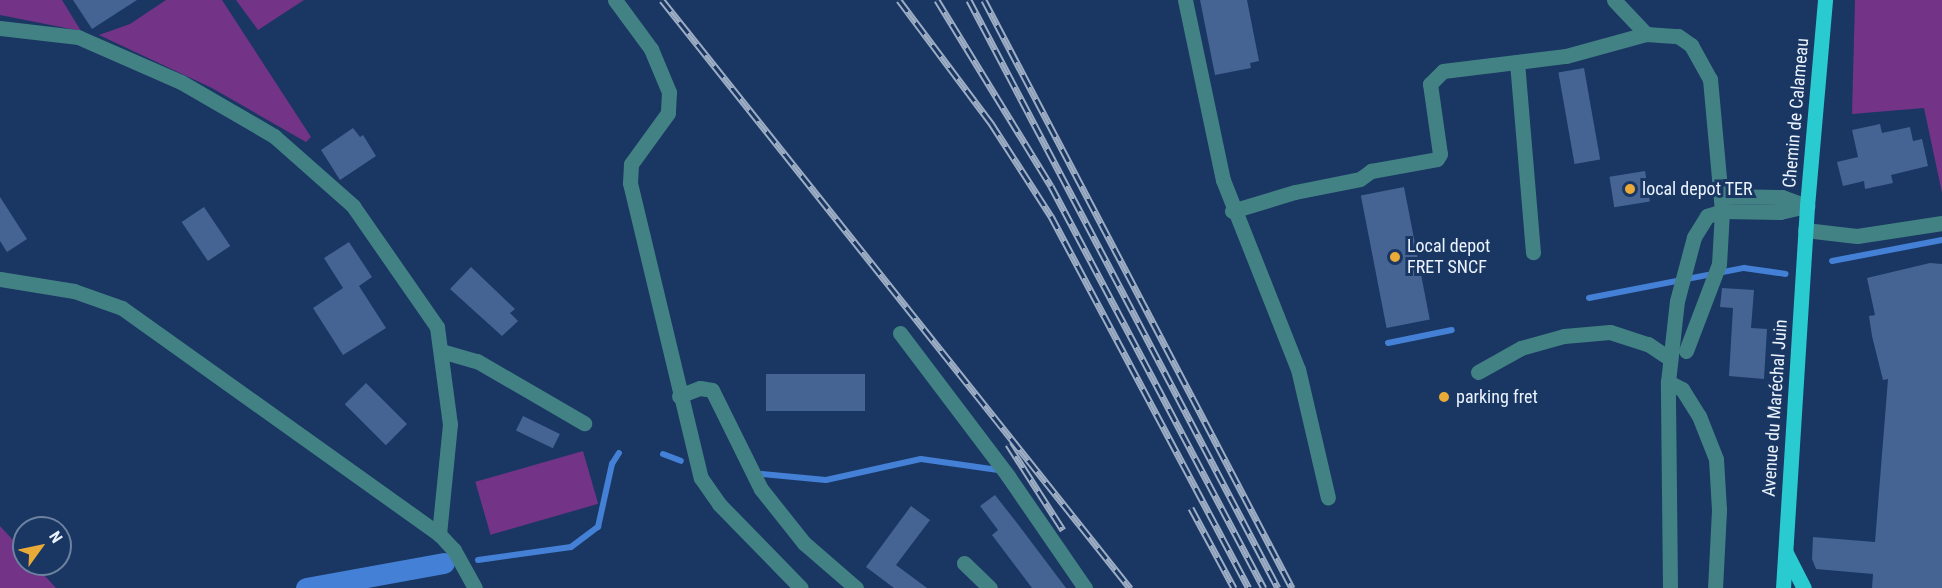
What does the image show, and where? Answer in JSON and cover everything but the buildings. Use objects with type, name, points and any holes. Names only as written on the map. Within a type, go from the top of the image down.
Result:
[{"type":"main road","name":"Chemin de Calameau","points":[[1805,230],[1825,0]]},
{"type":"main road","name":"Avenue du Maréchal Juin","points":[[1783,588],[1805,230]]},
{"type":"main road","points":[[1786,553],[1804,588]]},
{"type":"street","points":[[615,0],[651,49],[669,92],[668,113],[631,164],[630,183],[679,396],[707,490],[801,588]]},
{"type":"street","points":[[1185,0],[1232,211],[1298,369],[1328,498]]},
{"type":"street","points":[[1614,0],[1646,34]]},
{"type":"street","points":[[0,28],[78,37],[181,82],[274,136],[353,206],[437,327],[450,424],[439,534]]},
{"type":"street","points":[[1232,211],[1295,192],[1360,179],[1371,171],[1431,163],[1440,154],[1430,84],[1434,76],[1443,70],[1566,56],[1646,34],[1678,36],[1702,61],[1710,79],[1722,204],[1716,282],[1686,351]]},
{"type":"street","points":[[1517,62],[1533,252]]},
{"type":"street","points":[[1670,588],[1668,382],[1680,289],[1699,225],[1722,204],[1780,212],[1807,206]]},
{"type":"street","points":[[1805,230],[1857,236],[1942,223]]},
{"type":"street","points":[[0,279],[74,291],[122,308],[439,534],[454,550],[475,588]]},
{"type":"street","points":[[1478,372],[1521,348],[1564,336],[1610,332],[1648,344],[1670,358]]},
{"type":"street","points":[[900,333],[1008,476],[1085,588]]},
{"type":"street","points":[[441,351],[477,361],[584,423]]},
{"type":"street","points":[[1668,382],[1682,389],[1699,416],[1716,459],[1719,510],[1715,588]]},
{"type":"street","points":[[679,396],[700,388],[712,390],[767,498],[804,543],[856,588]]},
{"type":"street","points":[[963,563],[990,588]]},
{"type":"shaded area","points":[[0,0],[62,0],[81,31],[0,15]]},
{"type":"shaded area","points":[[166,0],[222,0],[311,137],[306,142],[212,88],[99,35],[130,24]]},
{"type":"shaded area","points":[[236,0],[304,0],[258,30]]},
{"type":"shaded area","points":[[1855,0],[1942,0],[1942,193],[1924,108],[1852,114]]},
{"type":"shaded area","points":[[583,451],[598,504],[490,535],[475,482]]},
{"type":"shaded area","points":[[0,526],[12,539],[12,576],[45,576],[56,588],[0,588]]},
{"type":"waterway","points":[[1832,261],[1942,240]]},
{"type":"waterway","points":[[1589,298],[1744,268],[1786,274]]},
{"type":"waterway","points":[[1388,343],[1452,330]]},
{"type":"waterway","points":[[478,560],[571,547],[598,527],[612,464],[619,453]]},
{"type":"waterway","points":[[663,454],[681,461]]},
{"type":"waterway","points":[[762,474],[826,480],[921,459],[998,470]]},
{"type":"waterway","points":[[306,588],[444,563]]},
{"type":"railway","points":[[662,0],[1130,588]]},
{"type":"railway","points":[[899,0],[991,123],[1051,216],[1249,588]]},
{"type":"railway","points":[[937,0],[1051,186],[1264,588]]},
{"type":"railway","points":[[969,0],[1278,588]]},
{"type":"railway","points":[[984,0],[1292,588]]},
{"type":"railway","points":[[1008,444],[1063,530]]},
{"type":"railway","points":[[1191,508],[1234,588]]},
{"type":"place","name":"local depot TER","points":[[1630,189]]},
{"type":"place","name":"Local depot FRET SNCF","points":[[1395,257]]},
{"type":"place","name":"parking fret","points":[[1444,397]]}]
